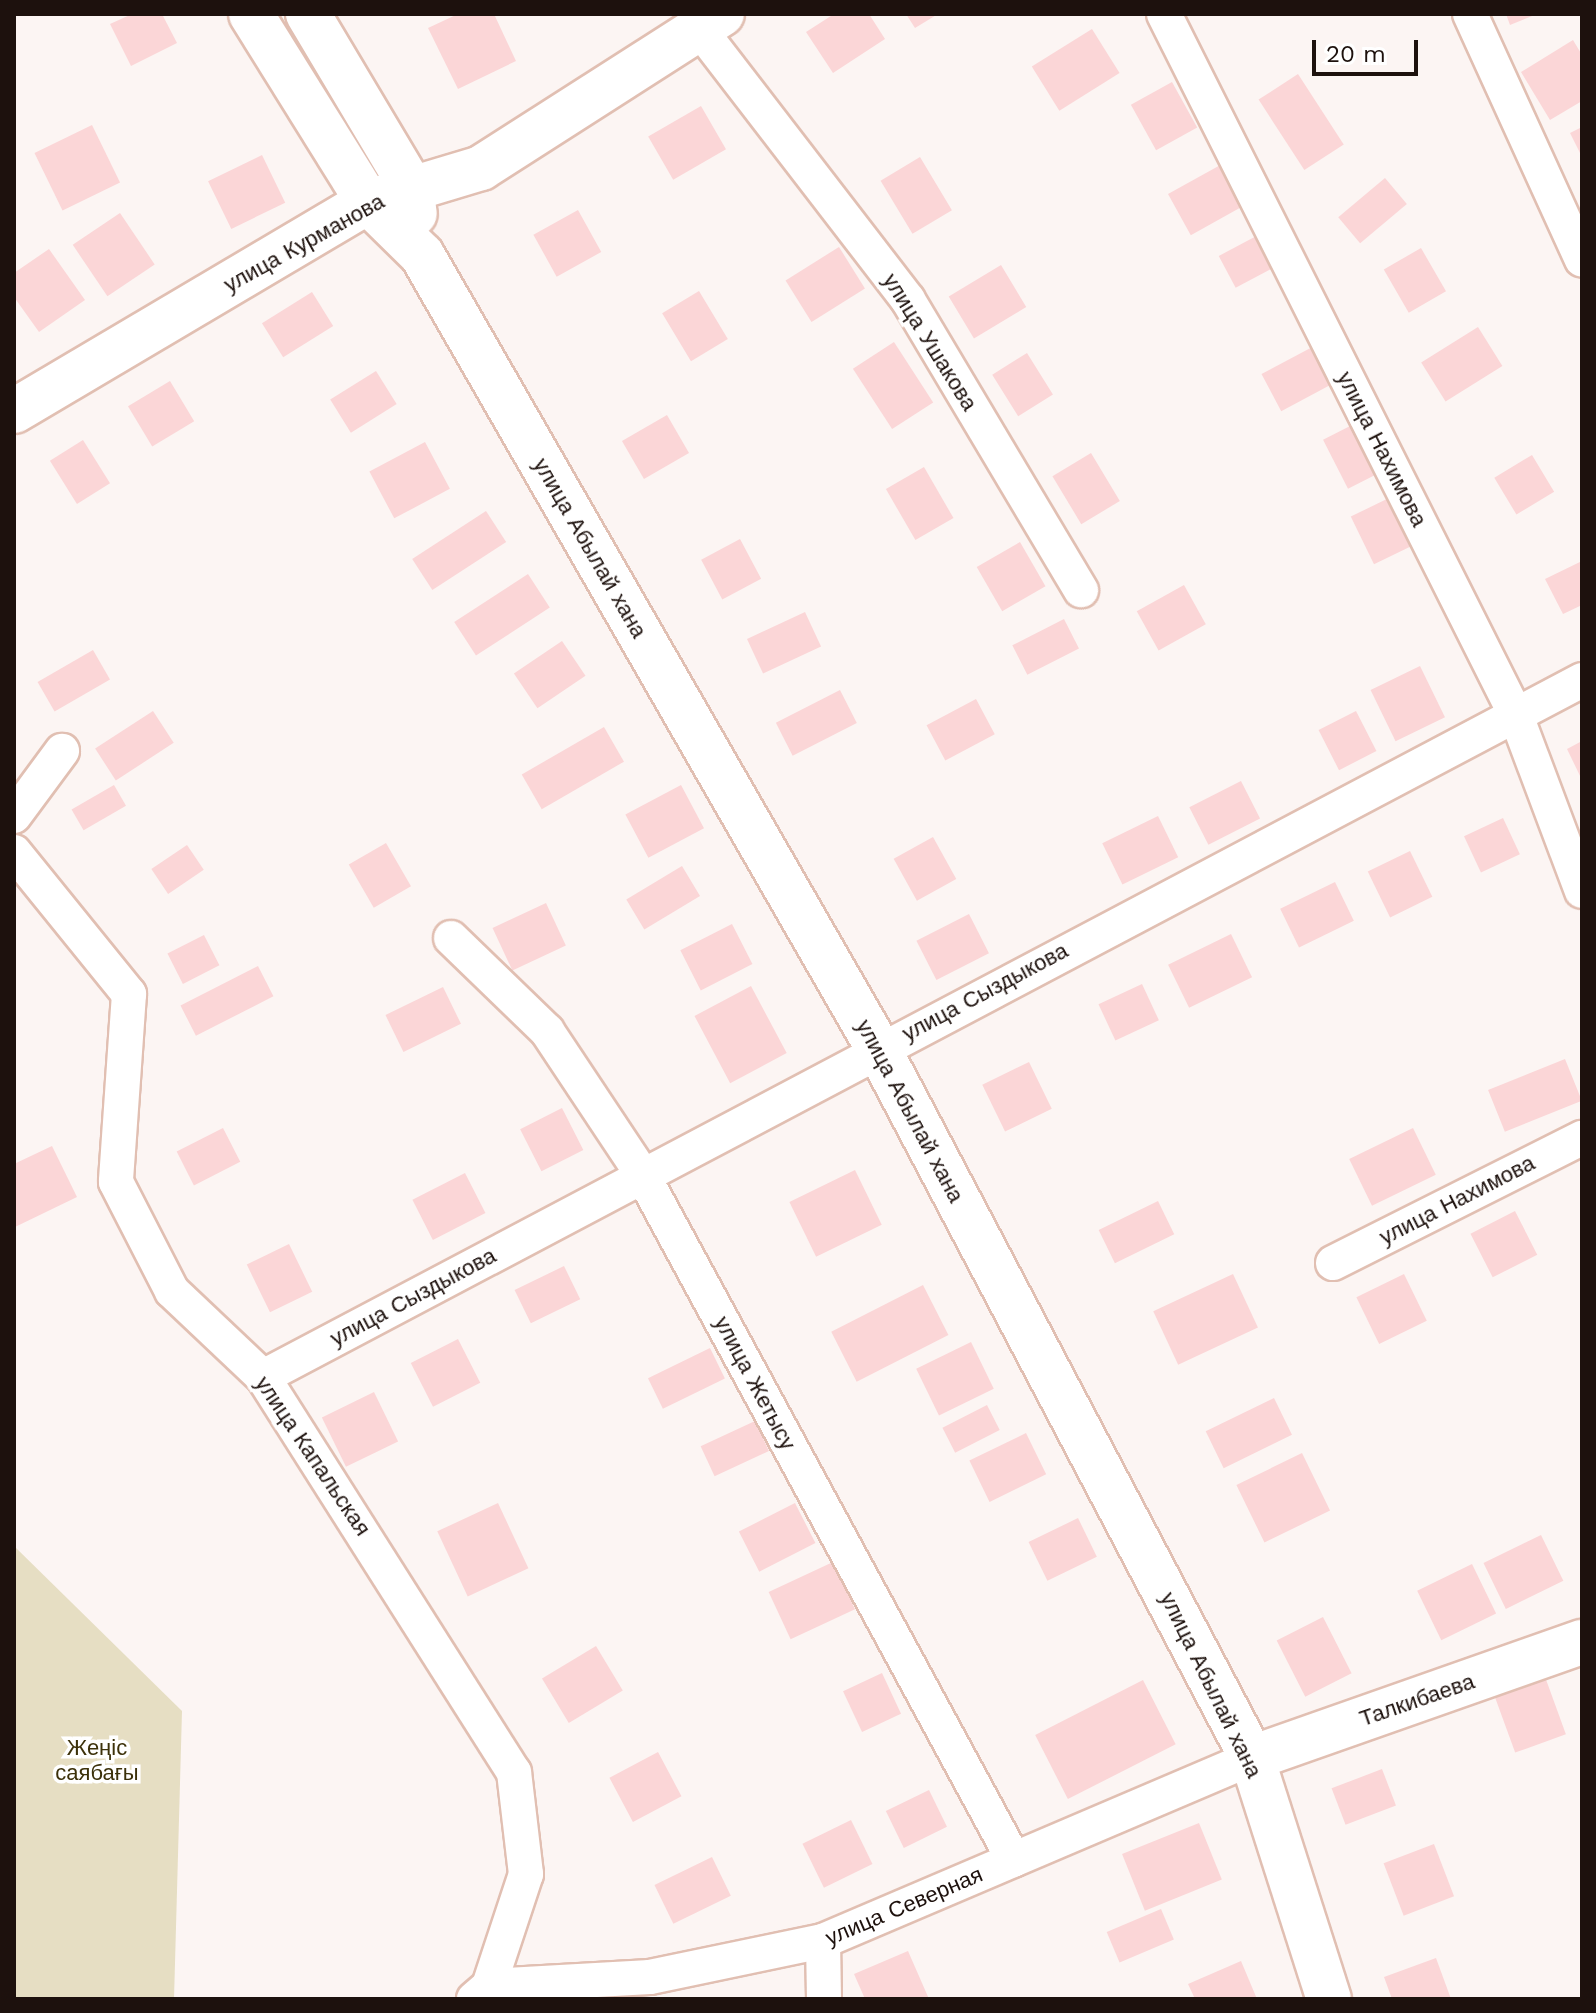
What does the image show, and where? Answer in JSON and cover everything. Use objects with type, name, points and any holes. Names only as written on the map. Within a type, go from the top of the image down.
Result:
[{"type":"street","name":"улица Абылай хана","points":[[251,14],[368,202],[422,255],[878,1048],[1252,1758],[1329,1999]]},
{"type":"street","name":"улица Абылай хана","points":[[308,14],[411,187],[422,255]]},
{"type":"street","name":"улица Нахимова","points":[[1164,14],[1515,713],[1582,891]]},
{"type":"street","points":[[1470,14],[1582,260]]},
{"type":"street","name":"улица Курманова","points":[[14,411],[368,202],[481,168],[712,22]]},
{"type":"street","name":"улица Ушакова","points":[[712,22],[908,300],[1081,590]]},
{"type":"street","name":"улица Сыздыкова","points":[[263,1377],[878,1048],[1582,680]]},
{"type":"street","points":[[14,816],[62,751]]},
{"type":"street","name":"улица Капальская","points":[[14,852],[129,994],[116,1182],[172,1291],[263,1377],[514,1772],[526,1874],[481,1993]]},
{"type":"street","name":"улица Жетысу","points":[[451,938],[547,1031],[642,1174],[1014,1860]]},
{"type":"street","name":"улица Нахимова","points":[[1333,1263],[1582,1138]]},
{"type":"street","name":"Талкибаева","points":[[1252,1758],[1578,1652]]},
{"type":"street","name":"улица Северная","points":[[481,1993],[650,1977],[823,1941],[1252,1758]]},
{"type":"street","points":[[823,1941],[824,1999]]},
{"type":"green space","name":"Жеңіс саябағы","points":[[14,1546],[182,1711],[174,1999],[14,1999]]},
{"type":"building","points":[[132,14],[162,14],[177,43],[131,66],[110,24]]},
{"type":"building","points":[[458,14],[494,14],[516,61],[458,89],[428,28]]},
{"type":"building","points":[[834,14],[869,14],[885,39],[833,73],[806,32]]},
{"type":"building","points":[[906,14],[938,14],[915,28]]},
{"type":"building","points":[[1506,14],[1537,14],[1510,25]]},
{"type":"building","points":[[1092,29],[1120,73],[1059,111],[1032,67]]},
{"type":"building","points":[[1573,40],[1582,55],[1582,101],[1550,120],[1521,72]]},
{"type":"building","points":[[1298,74],[1344,144],[1304,170],[1259,100]]},
{"type":"building","points":[[1172,82],[1197,127],[1156,150],[1131,105]]},
{"type":"building","points":[[701,106],[726,149],[673,180],[648,136]]},
{"type":"building","points":[[92,125],[120,183],[63,211],[34,153]]},
{"type":"building","points":[[1582,127],[1582,157],[1570,133]]},
{"type":"building","points":[[262,155],[285,203],[231,229],[208,181]]},
{"type":"building","points":[[920,157],[952,210],[913,234],[881,181]]},
{"type":"building","points":[[1224,163],[1247,204],[1191,235],[1168,194]]},
{"type":"building","points":[[1385,178],[1407,204],[1360,243],[1338,217]]},
{"type":"building","points":[[578,210],[601,252],[557,277],[533,235]]},
{"type":"building","points":[[120,213],[155,264],[107,296],[73,245]]},
{"type":"building","points":[[1262,233],[1279,265],[1236,288],[1219,256]]},
{"type":"building","points":[[839,247],[865,289],[812,322],[786,280]]},
{"type":"building","points":[[1421,248],[1446,291],[1409,313],[1384,270]]},
{"type":"building","points":[[49,249],[85,300],[39,332],[14,297],[14,273]]},
{"type":"building","points":[[1001,265],[1026,307],[974,338],[949,296]]},
{"type":"building","points":[[699,291],[728,339],[691,361],[662,313]]},
{"type":"building","points":[[312,292],[333,326],[283,357],[262,323]]},
{"type":"building","points":[[1478,327],[1502,366],[1446,402],[1421,363]]},
{"type":"building","points":[[894,342],[933,402],[892,429],[853,369]]},
{"type":"building","points":[[1318,344],[1338,381],[1281,411],[1261,374]]},
{"type":"building","points":[[1027,353],[1053,395],[1018,416],[992,375]]},
{"type":"building","points":[[376,371],[397,404],[351,433],[330,400]]},
{"type":"building","points":[[170,381],[194,421],[152,447],[128,406]]},
{"type":"building","points":[[667,415],[689,453],[644,479],[622,441]]},
{"type":"building","points":[[1356,423],[1381,472],[1348,489],[1323,440]]},
{"type":"building","points":[[83,440],[110,483],[77,504],[50,461]]},
{"type":"building","points":[[425,442],[450,489],[394,518],[369,472]]},
{"type":"building","points":[[1091,453],[1120,501],[1081,524],[1052,476]]},
{"type":"building","points":[[1532,455],[1554,492],[1516,515],[1494,478]]},
{"type":"building","points":[[924,467],[954,518],[915,540],[886,489]]},
{"type":"building","points":[[1393,496],[1416,544],[1374,564],[1351,517]]},
{"type":"building","points":[[486,511],[506,542],[432,590],[412,559]]},
{"type":"building","points":[[740,539],[761,579],[722,599],[701,560]]},
{"type":"building","points":[[1020,542],[1046,586],[1002,611],[977,567]]},
{"type":"building","points":[[1582,561],[1582,605],[1563,614],[1545,579]]},
{"type":"building","points":[[528,574],[550,608],[476,655],[454,622]]},
{"type":"building","points":[[1184,585],[1206,624],[1159,651],[1137,611]]},
{"type":"building","points":[[805,612],[821,646],[763,673],[747,639]]},
{"type":"building","points":[[1064,619],[1079,648],[1027,675],[1012,645]]},
{"type":"building","points":[[562,641],[585,676],[537,708],[514,673]]},
{"type":"building","points":[[93,650],[110,679],[55,711],[38,682]]},
{"type":"building","points":[[1420,666],[1445,717],[1396,741],[1371,690]]},
{"type":"building","points":[[840,690],[857,723],[793,756],[776,723]]},
{"type":"building","points":[[976,699],[995,734],[945,761],[927,725]]},
{"type":"building","points":[[153,711],[174,743],[116,780],[95,749]]},
{"type":"building","points":[[1356,711],[1376,751],[1339,770],[1319,730]]},
{"type":"building","points":[[604,727],[624,762],[542,809],[522,774]]},
{"type":"building","points":[[1582,741],[1582,780],[1567,749]]},
{"type":"building","points":[[1241,781],[1260,818],[1208,845],[1189,807]]},
{"type":"building","points":[[114,785],[126,806],[84,830],[72,810]]},
{"type":"building","points":[[681,785],[704,828],[648,858],[625,815]]},
{"type":"building","points":[[1158,816],[1178,857],[1122,885],[1102,843]]},
{"type":"building","points":[[1503,818],[1520,854],[1481,872],[1464,836]]},
{"type":"building","points":[[933,837],[956,879],[917,901],[894,859]]},
{"type":"building","points":[[386,843],[411,886],[374,908],[349,864]]},
{"type":"building","points":[[187,845],[204,870],[168,894],[151,869]]},
{"type":"building","points":[[1410,851],[1432,897],[1390,917],[1368,872]]},
{"type":"building","points":[[682,866],[700,896],[644,929],[626,899]]},
{"type":"building","points":[[1335,882],[1354,921],[1299,947],[1280,909]]},
{"type":"building","points":[[546,903],[566,946],[512,971],[493,928]]},
{"type":"building","points":[[969,914],[989,953],[936,980],[916,941]]},
{"type":"building","points":[[732,924],[752,964],[701,990],[680,950]]},
{"type":"building","points":[[1231,934],[1252,977],[1189,1008],[1168,965]]},
{"type":"building","points":[[204,935],[219,965],[183,984],[167,954]]},
{"type":"building","points":[[258,966],[273,996],[196,1036],[180,1005]]},
{"type":"building","points":[[1142,984],[1159,1020],[1115,1041],[1098,1004]]},
{"type":"building","points":[[751,986],[787,1053],[730,1083],[694,1016]]},
{"type":"building","points":[[443,987],[461,1024],[403,1052],[385,1015]]},
{"type":"building","points":[[1565,1059],[1582,1101],[1505,1132],[1488,1090]]},
{"type":"building","points":[[1029,1062],[1052,1109],[1005,1132],[982,1085]]},
{"type":"building","points":[[562,1108],[583,1150],[541,1171],[520,1129]]},
{"type":"building","points":[[223,1128],[240,1162],[194,1185],[177,1152]]},
{"type":"building","points":[[1413,1128],[1436,1175],[1372,1206],[1349,1159]]},
{"type":"building","points":[[52,1146],[77,1197],[15,1227],[14,1164]]},
{"type":"building","points":[[855,1170],[882,1225],[816,1257],[789,1202]]},
{"type":"building","points":[[465,1173],[485,1213],[433,1240],[412,1200]]},
{"type":"building","points":[[1158,1201],[1174,1234],[1115,1263],[1099,1230]]},
{"type":"building","points":[[1515,1211],[1537,1255],[1493,1277],[1470,1234]]},
{"type":"building","points":[[289,1244],[312,1292],[270,1312],[247,1265]]},
{"type":"building","points":[[564,1266],[580,1299],[531,1323],[515,1290]]},
{"type":"building","points":[[1233,1274],[1258,1327],[1178,1365],[1153,1311]]},
{"type":"building","points":[[1404,1274],[1427,1321],[1379,1344],[1356,1297]]},
{"type":"building","points":[[923,1285],[948,1335],[857,1382],[831,1332]]},
{"type":"building","points":[[458,1339],[480,1383],[433,1407],[411,1363]]},
{"type":"building","points":[[971,1342],[994,1389],[939,1415],[916,1369]]},
{"type":"building","points":[[710,1348],[725,1379],[663,1409],[648,1378]]},
{"type":"building","points":[[374,1392],[398,1441],[346,1467],[322,1417]]},
{"type":"building","points":[[1274,1398],[1292,1435],[1224,1468],[1206,1431]]},
{"type":"building","points":[[987,1405],[1000,1430],[955,1453],[942,1428]]},
{"type":"building","points":[[755,1421],[769,1451],[715,1476],[701,1446]]},
{"type":"building","points":[[1026,1433],[1046,1474],[990,1502],[969,1461]]},
{"type":"building","points":[[1302,1453],[1330,1511],[1264,1543],[1236,1485]]},
{"type":"building","points":[[498,1503],[528,1568],[468,1597],[437,1531]]},
{"type":"building","points":[[795,1503],[815,1543],[759,1572],[739,1532]]},
{"type":"building","points":[[1078,1518],[1097,1557],[1047,1581],[1029,1542]]},
{"type":"building","points":[[1541,1535],[1563,1581],[1506,1609],[1483,1563]]},
{"type":"building","points":[[833,1562],[855,1609],[791,1639],[769,1592]]},
{"type":"building","points":[[1472,1564],[1496,1613],[1441,1640],[1417,1591]]},
{"type":"building","points":[[1323,1617],[1352,1673],[1305,1697],[1277,1641]]},
{"type":"building","points":[[596,1646],[623,1691],[569,1723],[542,1678]]},
{"type":"building","points":[[882,1673],[901,1714],[862,1732],[843,1691]]},
{"type":"building","points":[[1544,1674],[1566,1734],[1515,1753],[1493,1692]]},
{"type":"building","points":[[1143,1680],[1176,1744],[1068,1799],[1035,1735]]},
{"type":"building","points":[[658,1752],[681,1796],[633,1822],[609,1778]]},
{"type":"building","points":[[1382,1769],[1396,1805],[1346,1825],[1332,1788]]},
{"type":"building","points":[[929,1790],[947,1827],[904,1848],[886,1811]]},
{"type":"building","points":[[851,1820],[872,1864],[824,1888],[802,1844]]},
{"type":"building","points":[[1199,1823],[1222,1880],[1145,1911],[1122,1854]]},
{"type":"building","points":[[1434,1844],[1454,1896],[1404,1916],[1384,1863]]},
{"type":"building","points":[[712,1857],[731,1896],[673,1924],[654,1885]]},
{"type":"building","points":[[1161,1909],[1174,1939],[1120,1962],[1107,1932]]},
{"type":"building","points":[[908,1951],[929,1999],[865,1999],[854,1974]]},
{"type":"building","points":[[1436,1958],[1451,1999],[1392,1999],[1384,1977]]},
{"type":"building","points":[[1241,1961],[1257,1999],[1195,1999],[1188,1984]]}]
